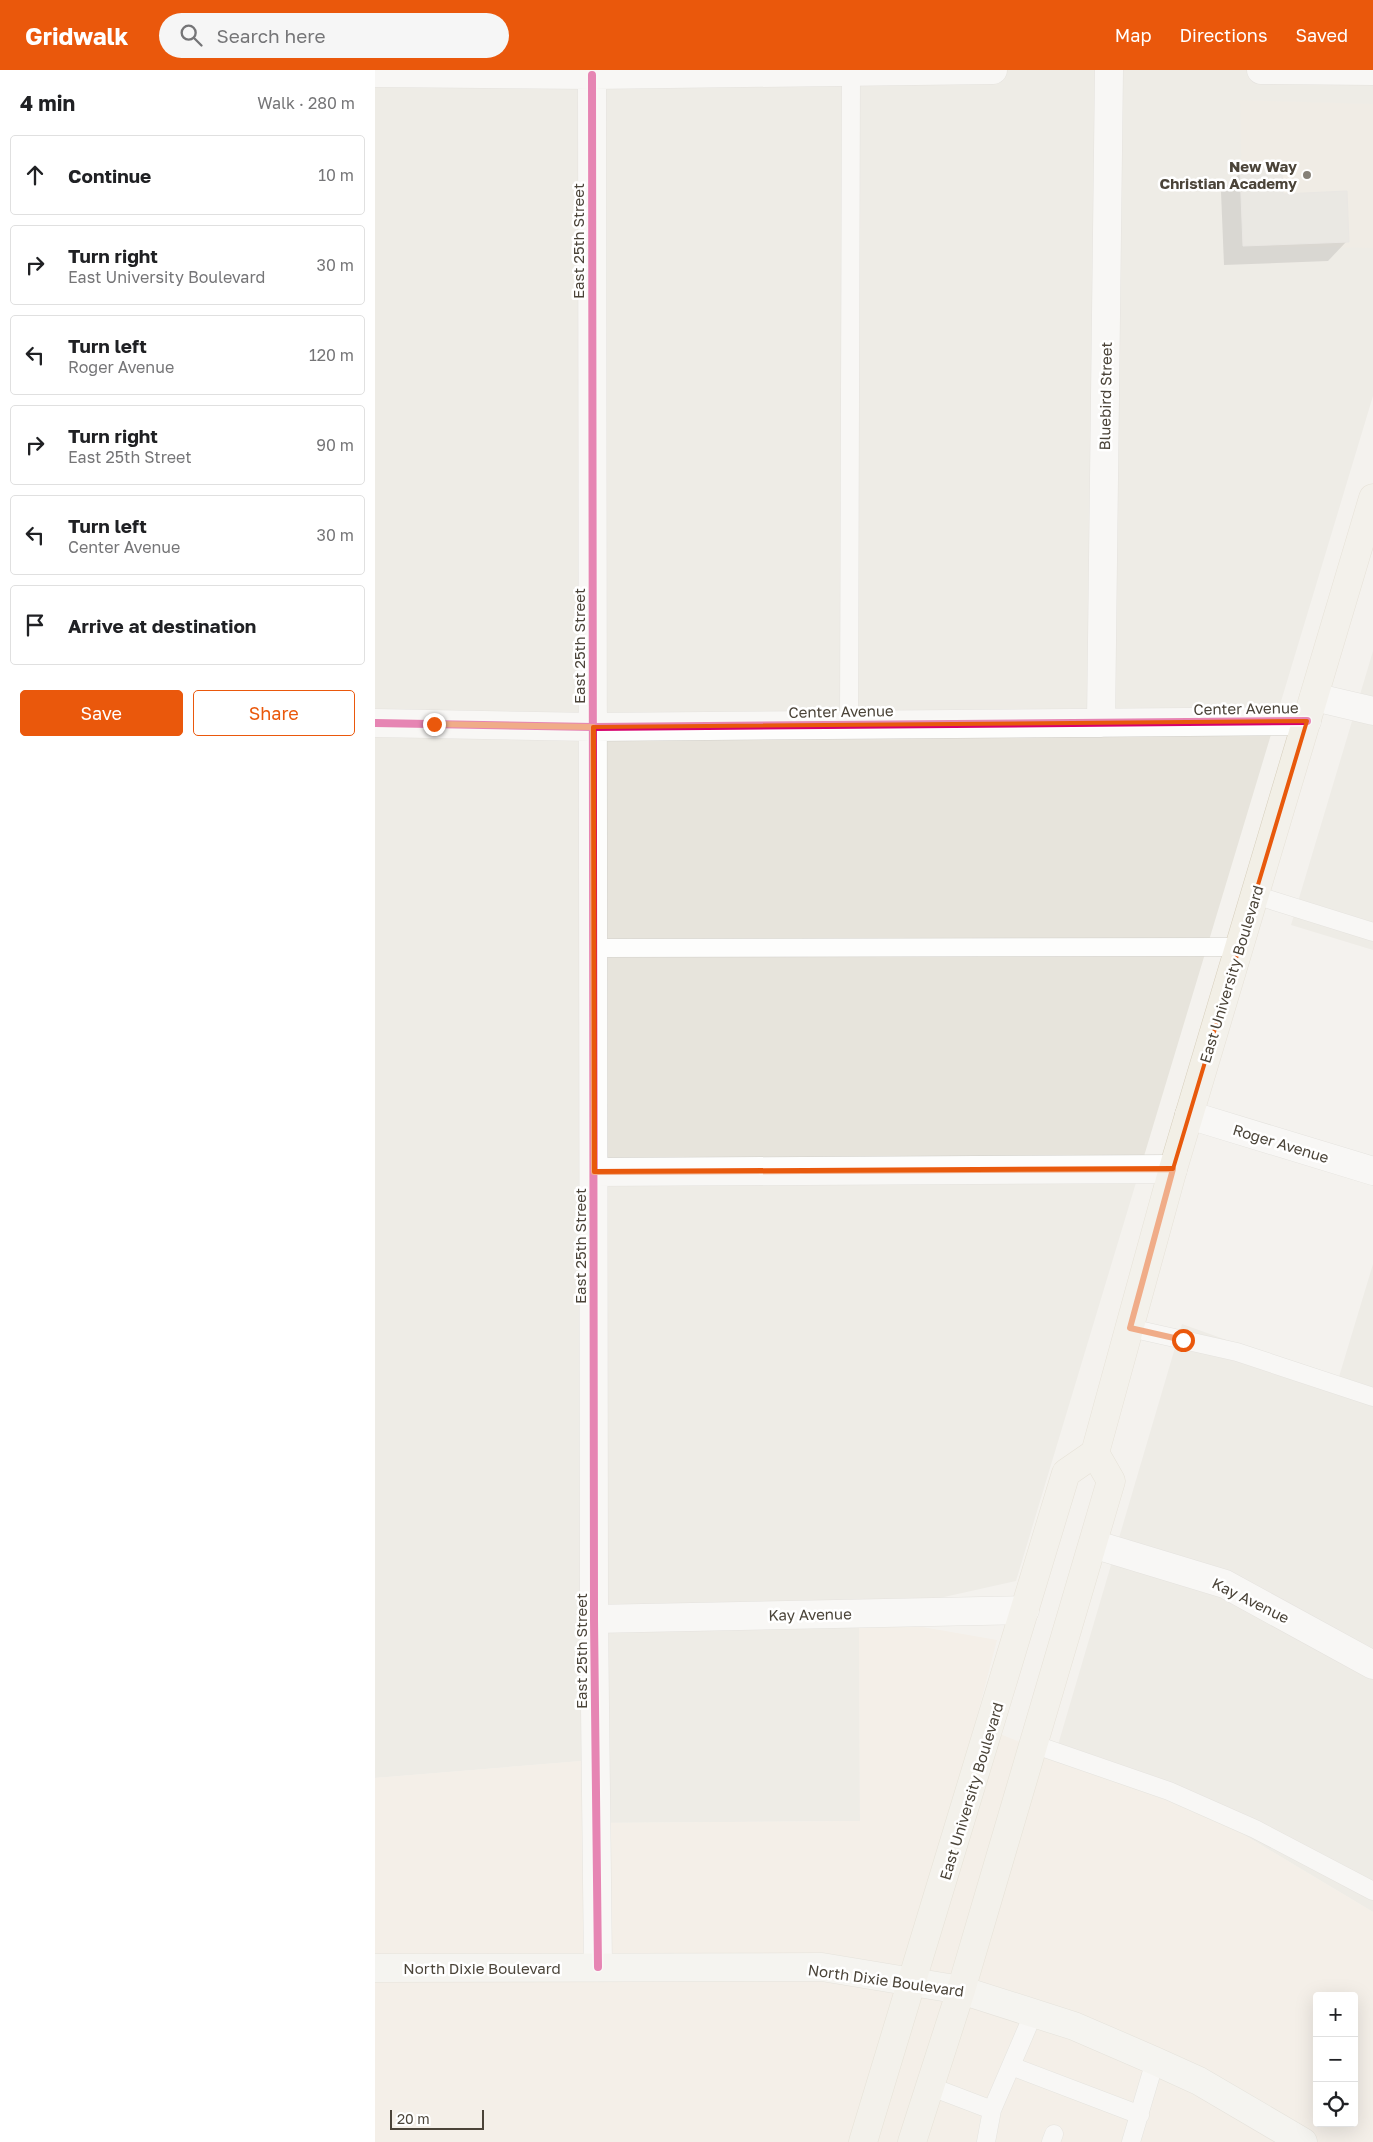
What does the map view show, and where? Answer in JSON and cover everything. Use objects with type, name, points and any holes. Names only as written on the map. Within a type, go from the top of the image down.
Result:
[{"type":"main road","name":"East University Boulevard","points":[[863,2142],[1066,1474],[1095,1452],[1173,1169],[1373,498]]},
{"type":"main road","points":[[912,2142],[961,1990],[1111,1481],[1095,1452]]},
{"type":"main road","name":"North Dixie Boulevard","points":[[375,1968],[822,1967],[961,1990],[1035,2012],[1074,2026],[1199,2081],[1291,2139]]},
{"type":"street","points":[[375,72],[583,73],[993,70]]},
{"type":"street","name":"Bluebird Street","points":[[1101,723],[1109,70]]},
{"type":"street","points":[[1261,70],[1373,71]]},
{"type":"street","name":"East 25th Street","points":[[583,73],[593,727],[594,1619],[598,1968]]},
{"type":"street","name":"Center Avenue","points":[[375,724],[593,727],[1101,723],[1310,709],[1373,711]]},
{"type":"street","name":"Roger Avenue","points":[[1189,1115],[1373,1171]]},
{"type":"street","points":[[594,1172],[1173,1169]]},
{"type":"street","name":"Kay Avenue","points":[[1093,1544],[1225,1584],[1373,1665]]},
{"type":"street","name":"Kay Avenue","points":[[594,1619],[1025,1610]]},
{"type":"lane","points":[[849,725],[851,72]]},
{"type":"lane","points":[[1255,895],[1373,932]]},
{"type":"lane","points":[[593,948],[1239,947]]},
{"type":"lane","points":[[1130,1328],[1237,1352],[1373,1397]]},
{"type":"lane","points":[[1033,1744],[1169,1791],[1255,1829],[1373,1891]]},
{"type":"lane","points":[[986,2142],[992,2110],[1035,2012]]},
{"type":"lane","points":[[1131,2142],[1155,2062]]},
{"type":"lane","points":[[1011,2066],[1070,2094],[1140,2115]]},
{"type":"lane","points":[[929,2086],[992,2110]]},
{"type":"highlighted area","points":[[1307,721],[1173,1169],[594,1172],[593,727]]},
{"type":"shaded area","points":[[375,70],[1373,70],[1373,396],[1016,1581],[859,1616],[860,1821],[595,1823],[594,1760],[375,1778]]},
{"type":"shaded area","name":"New Way Christian Academy","points":[[1240,100],[1373,104],[1373,248],[1243,246]]},
{"type":"shaded area","points":[[1373,651],[1373,950],[1291,925]]},
{"type":"shaded area","points":[[1373,1264],[1373,1912],[1226,1824],[1055,1755],[1182,1324],[1338,1380]]},
{"type":"shaded area","points":[[859,1616],[997,1640],[975,1724],[1226,1824],[1373,1912],[1373,2142],[375,2142],[375,1778],[594,1760],[595,1823],[860,1821]]},
{"type":"building","points":[[1282,169],[1283,194],[1347,191],[1349,242],[1243,246],[1240,171]]},
{"type":"cycle path","points":[[592,75],[594,1619],[598,1967]]},
{"type":"cycle path","points":[[375,723],[593,727],[1307,721]]},
{"type":"place","name":"New Way Christian Academy","points":[[1307,175]]},
{"type":"route","points":[[434,724],[593,727],[594,1172],[1173,1169],[1130,1328],[1183,1340]]}]
